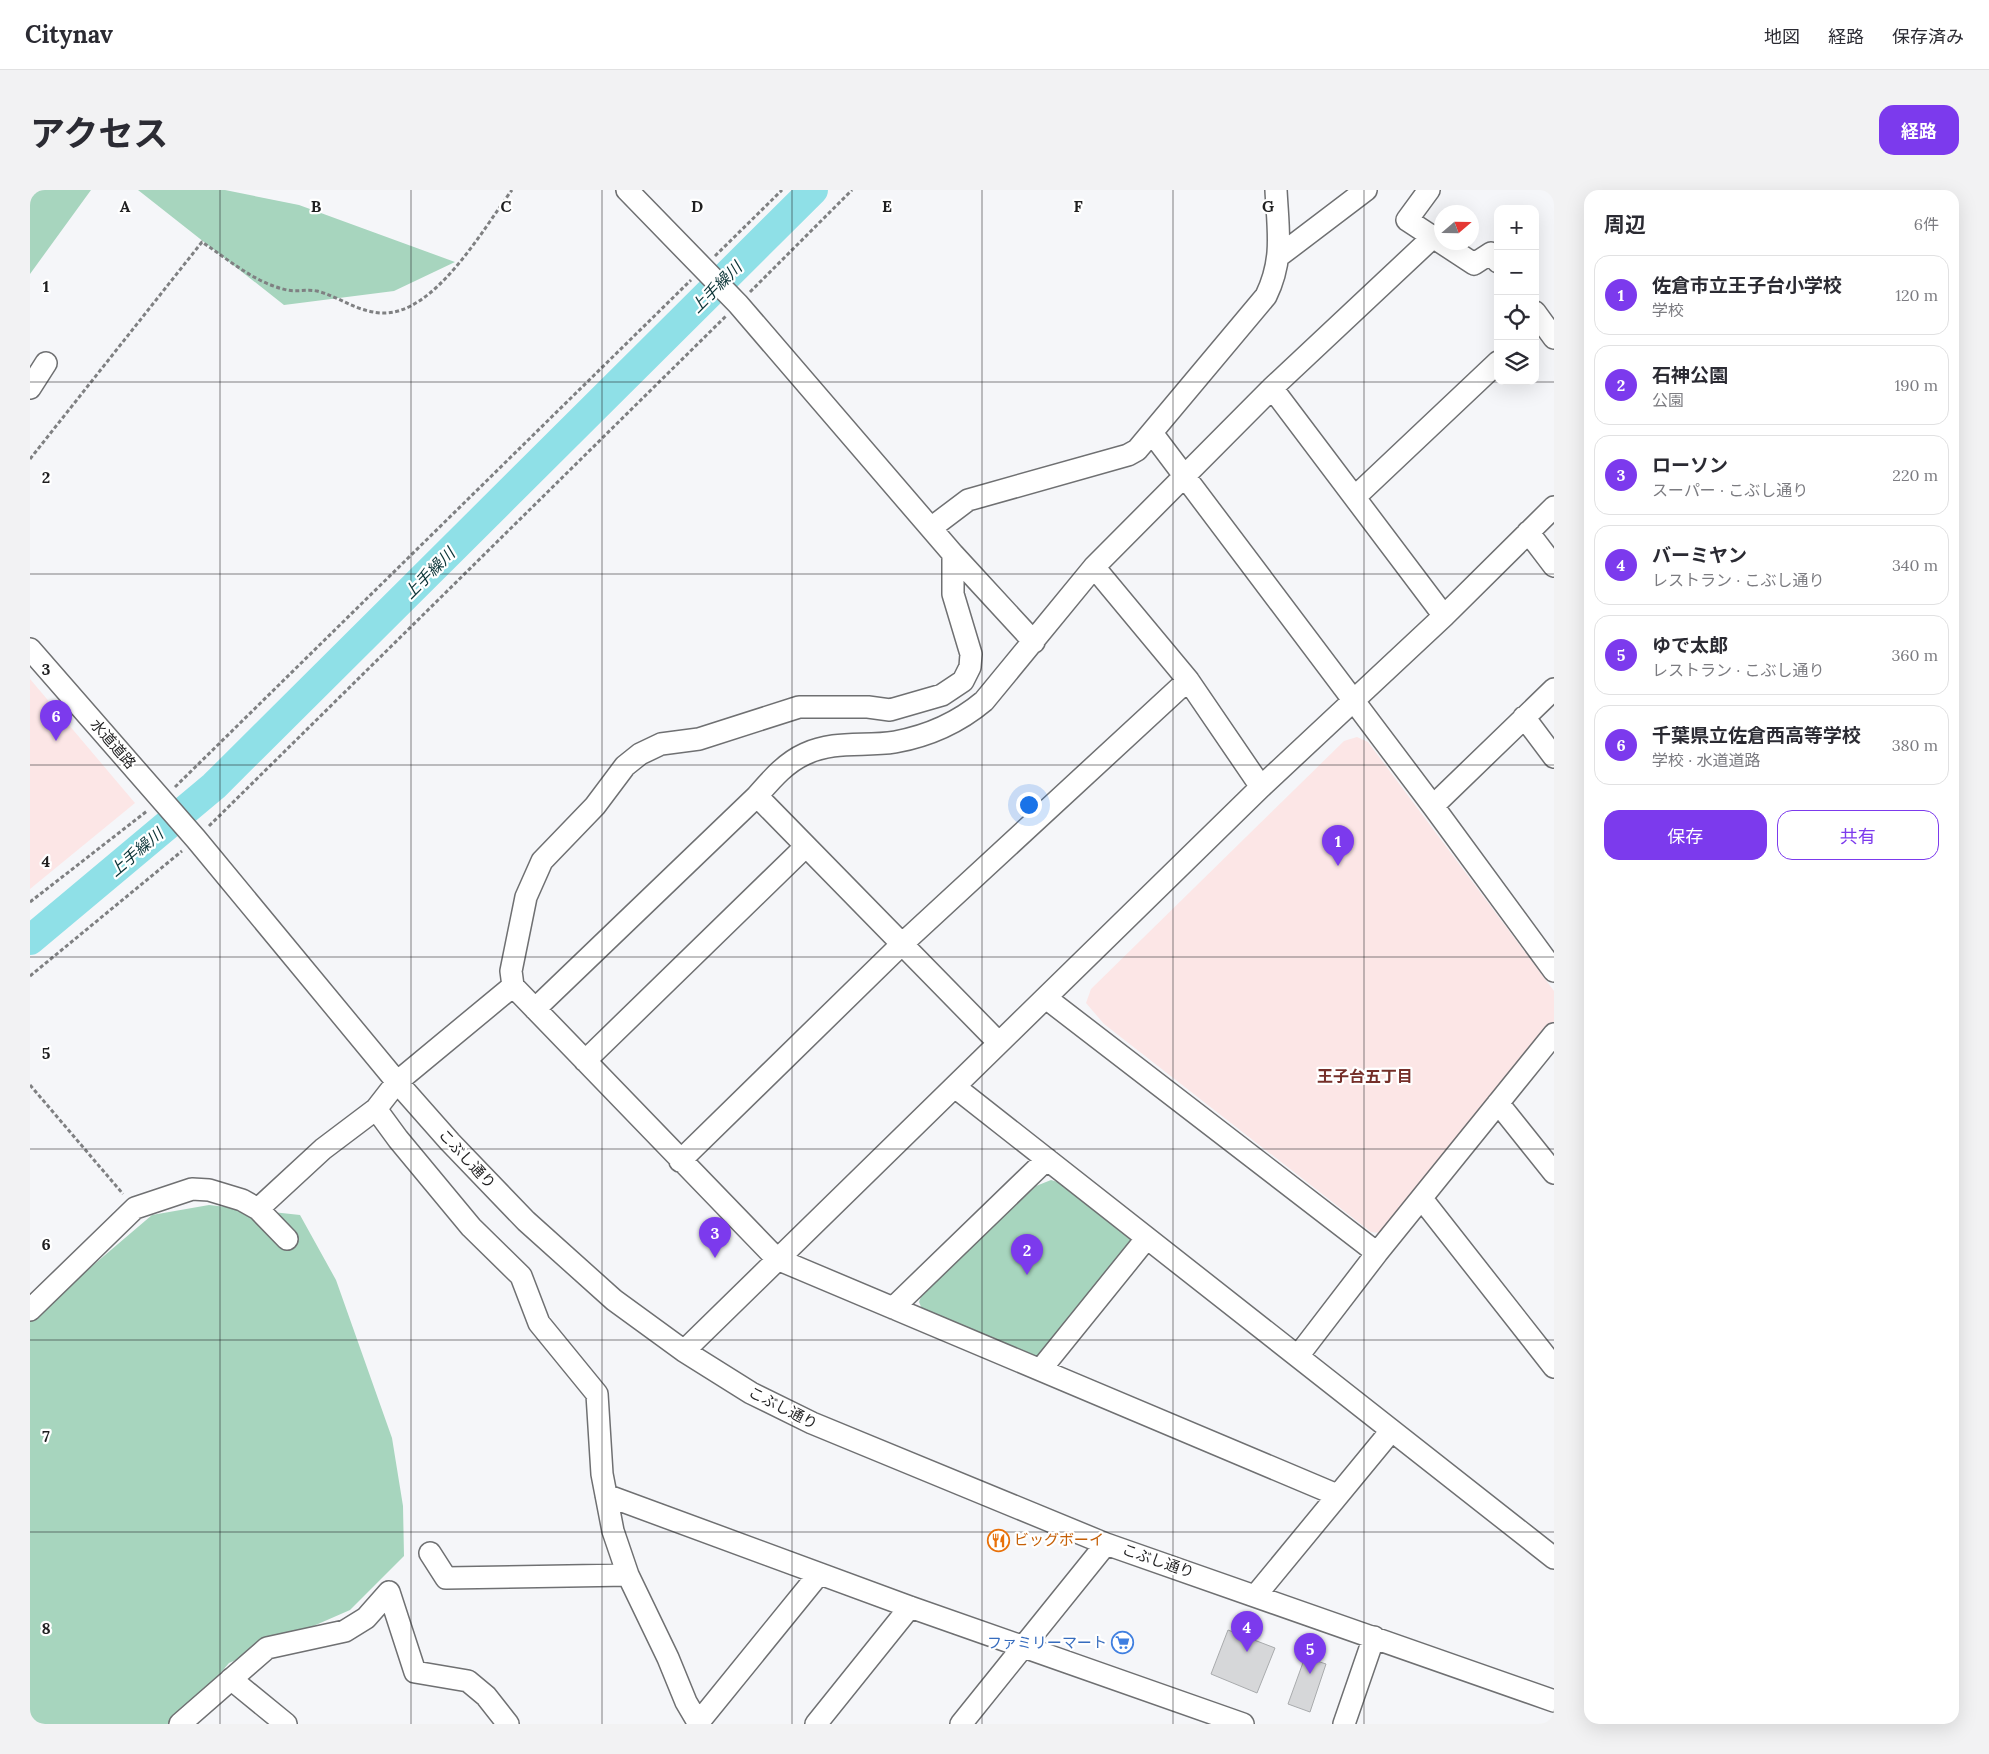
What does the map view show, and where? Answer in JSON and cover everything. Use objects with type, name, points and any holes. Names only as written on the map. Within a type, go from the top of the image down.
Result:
[{"type":"street","points":[[628,190],[738,304],[953,554],[1034,642]]},
{"type":"street","points":[[931,528],[968,500],[1128,455],[1137,450],[1266,296],[1276,276],[1279,256],[1276,190]]},
{"type":"street","points":[[1279,256],[1366,190]]},
{"type":"street","points":[[1430,190],[1406,220],[1474,264],[1491,253],[1494,257]]},
{"type":"street","points":[[536,1009],[757,796],[782,769],[803,754],[822,747],[894,742],[929,733],[968,715],[984,701],[1094,567],[1272,388],[1433,237]]},
{"type":"street","points":[[1539,322],[1554,338]]},
{"type":"street","points":[[30,388],[46,363]]},
{"type":"street","points":[[1355,497],[1494,366]]},
{"type":"street","points":[[1272,388],[1444,616]]},
{"type":"street","points":[[1152,433],[1433,806],[1554,971]]},
{"type":"street","points":[[684,1351],[1261,786],[1444,616],[1554,506]]},
{"type":"street","points":[[1528,532],[1554,566]]},
{"type":"street","points":[[953,554],[953,594],[970,654],[970,667],[962,681],[942,695],[890,710],[868,707],[800,707],[700,739],[660,744],[640,754],[625,766],[595,806],[542,861],[526,897],[511,971],[513,986],[777,1259],[1338,1495]]},
{"type":"street","points":[[1094,567],[1188,680],[1261,786]]},
{"type":"street","name":"水道道路","points":[[30,649],[196,839]]},
{"type":"street","points":[[680,1160],[901,945],[1188,680]]},
{"type":"street","points":[[1433,806],[1554,688]]},
{"type":"street","points":[[1524,718],[1554,758]]},
{"type":"street","points":[[757,796],[998,1043]]},
{"type":"street","name":"こぶし通り","points":[[196,839],[397,1082],[450,1142],[526,1222],[614,1300],[684,1351],[752,1393],[812,1423],[1106,1544],[1554,1701]]},
{"type":"street","points":[[585,1061],[806,846]]},
{"type":"street","points":[[258,1209],[323,1149],[376,1109],[397,1082],[513,986]]},
{"type":"street","points":[[1046,998],[1377,1253]]},
{"type":"street","points":[[1298,1356],[1377,1253],[1554,1034]]},
{"type":"street","points":[[955,1087],[1554,1558]]},
{"type":"street","points":[[1498,1103],[1554,1173]]},
{"type":"street","points":[[376,1109],[398,1139],[471,1227],[521,1276],[539,1323],[596,1394],[602,1474],[613,1531],[628,1575],[698,1724],[819,1574]]},
{"type":"street","points":[[893,1308],[1047,1159]]},
{"type":"street","points":[[30,1310],[135,1208],[192,1189],[209,1190],[242,1200],[258,1209],[287,1239]]},
{"type":"street","points":[[1422,1199],[1554,1367]]},
{"type":"street","points":[[1041,1369],[1146,1239]]},
{"type":"street","points":[[1256,1595],[1391,1431]]},
{"type":"street","points":[[606,1495],[910,1608],[1243,1724]]},
{"type":"street","points":[[961,1724],[1106,1544]]},
{"type":"street","points":[[430,1553],[446,1578],[628,1575]]},
{"type":"street","points":[[180,1724],[267,1648],[345,1631],[366,1618],[388,1592],[415,1672],[468,1681],[486,1696],[508,1724]]},
{"type":"street","points":[[816,1724],[910,1608]]},
{"type":"street","points":[[1344,1724],[1374,1637]]},
{"type":"street","points":[[230,1679],[286,1724]]},
{"type":"path","points":[[30,459],[202,242],[262,282],[288,291],[317,291],[354,308],[383,313],[403,309],[436,288],[470,251],[512,190]]},
{"type":"path","points":[[30,902],[162,800],[782,190]]},
{"type":"path","points":[[30,976],[196,839],[852,190]]},
{"type":"path","points":[[30,1085],[135,1208]]},
{"type":"shaded area","points":[[30,679],[135,803],[30,889]]},
{"type":"shaded area","points":[[1357,737],[1368,742],[1554,991],[1554,1028],[1386,1230],[1380,1233],[1371,1232],[1104,1024],[1086,1003],[1091,989],[1344,741]]},
{"type":"green space","points":[[30,190],[91,190],[30,274]]},
{"type":"green space","points":[[138,190],[225,190],[299,205],[455,262],[394,291],[284,305]]},
{"type":"green space","points":[[1051,1180],[1061,1183],[1132,1235],[1133,1246],[1041,1358],[922,1309],[919,1302],[922,1294],[1036,1186]]},
{"type":"green space","points":[[209,1205],[300,1215],[336,1280],[392,1438],[403,1506],[404,1556],[350,1610],[229,1663],[177,1724],[30,1724],[30,1319],[152,1215]]},
{"type":"building","points":[[1228,1630],[1275,1648],[1257,1693],[1211,1674]]},
{"type":"building","points":[[1305,1657],[1326,1664],[1310,1712],[1288,1704]]},
{"type":"waterway","name":"上手繰川","points":[[30,940],[214,786],[813,190]]},
{"type":"place","name":"千葉県立佐倉西高等学校","points":[[56,741]]},
{"type":"place","name":"佐倉市立王子台小学校","points":[[1338,866]]},
{"type":"place","name":"ローソン","points":[[715,1258]]},
{"type":"place","name":"石神公園","points":[[1027,1275]]},
{"type":"place","name":"ビッグボーイ","points":[[998,1540]]},
{"type":"place","name":"ファミリーマート","points":[[1123,1643]]},
{"type":"place","name":"バーミヤン","points":[[1247,1652]]},
{"type":"place","name":"ゆで太郎","points":[[1310,1674]]},
{"type":"district","name":"王子台五丁目","points":[[1365,1076]]}]
